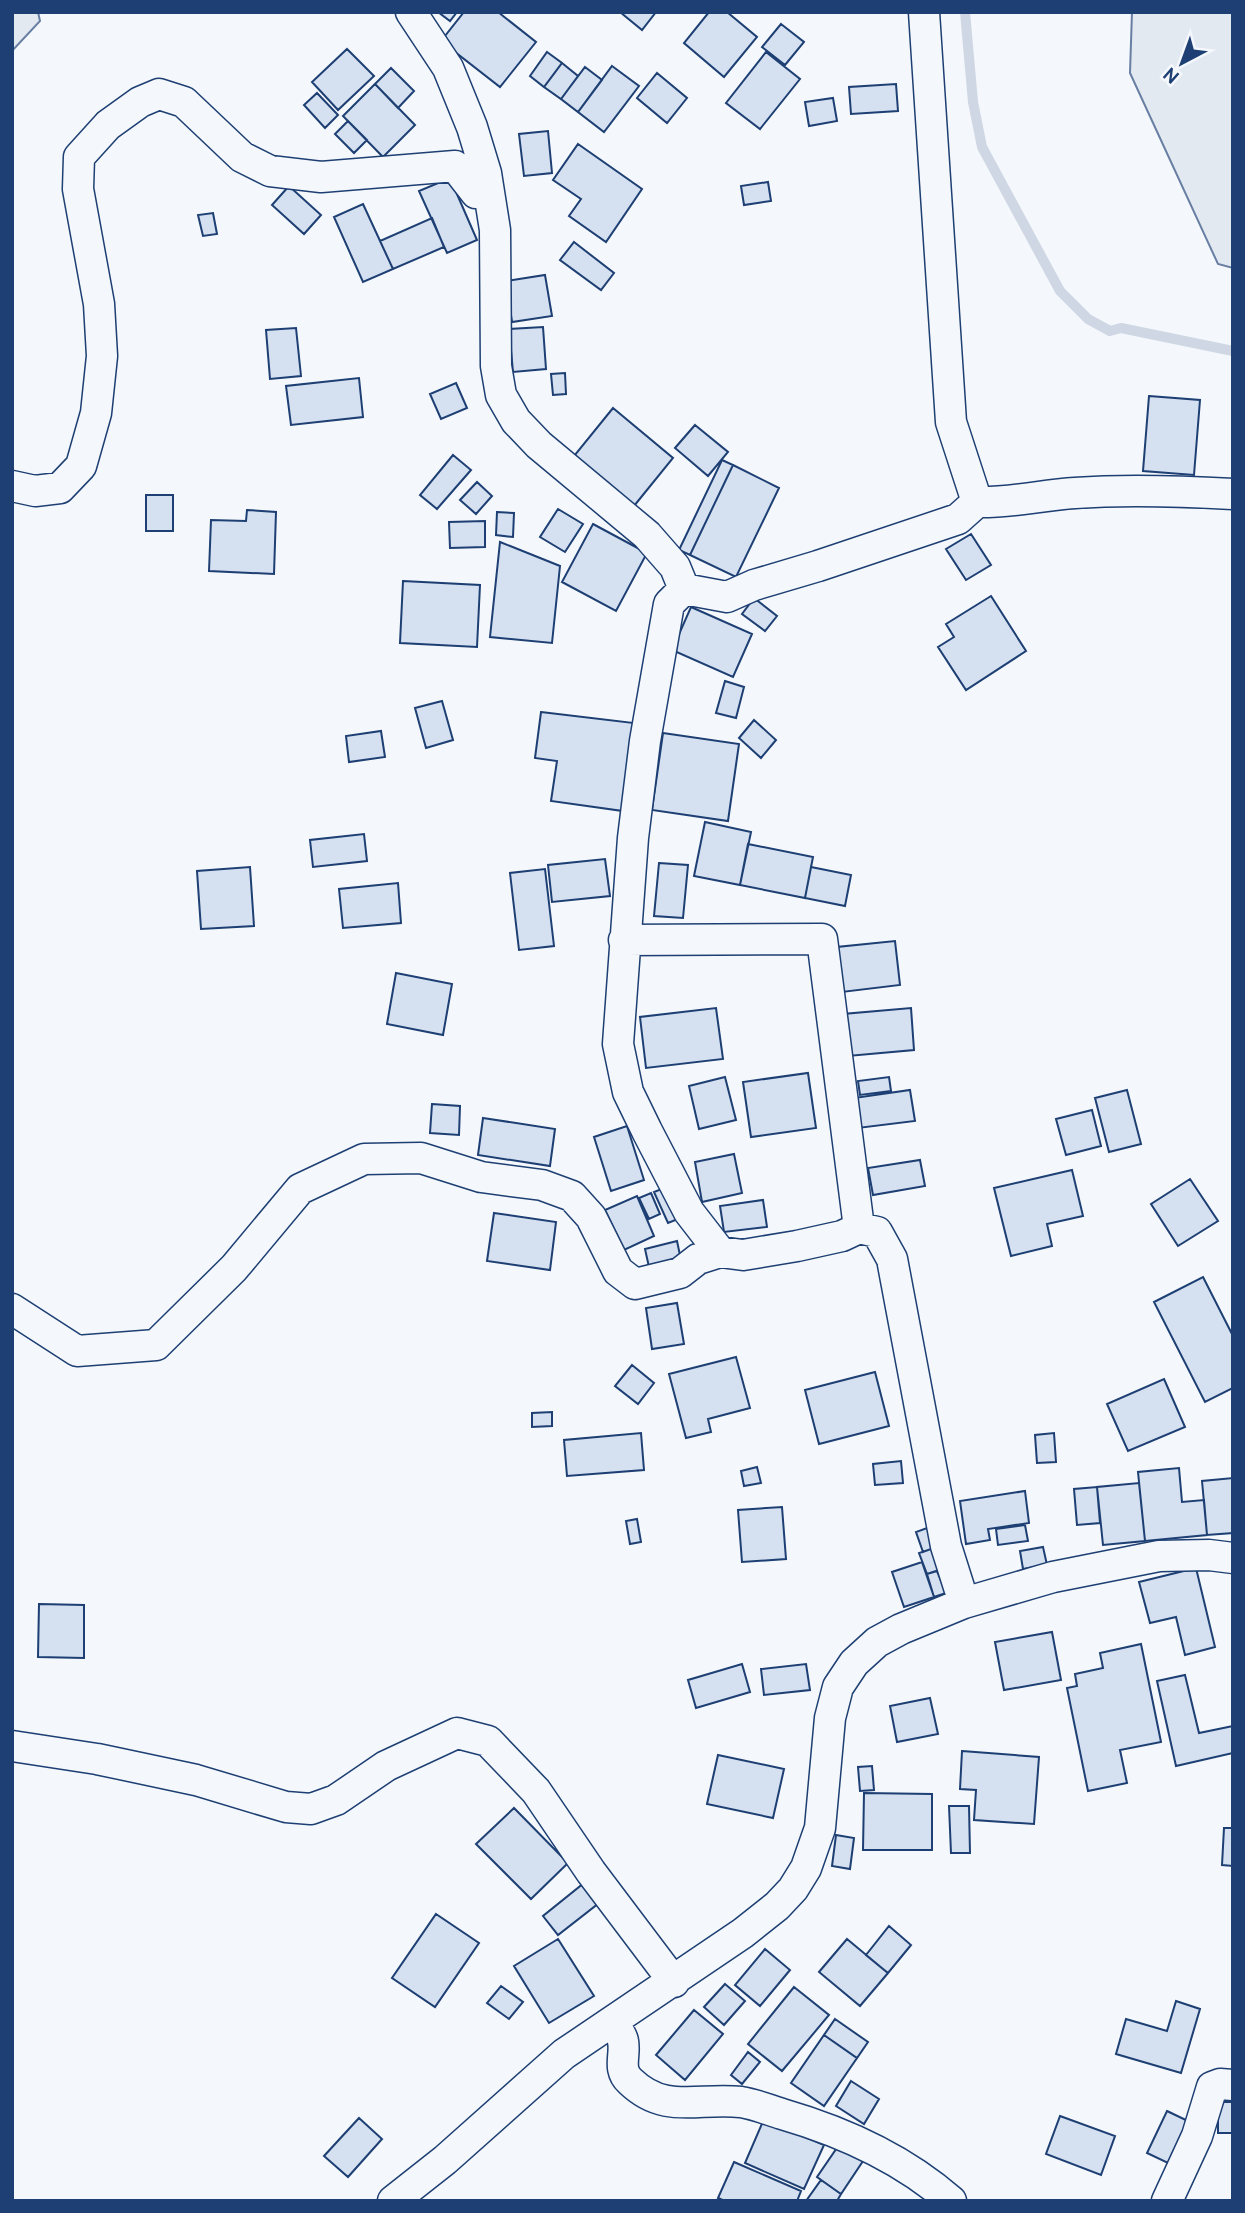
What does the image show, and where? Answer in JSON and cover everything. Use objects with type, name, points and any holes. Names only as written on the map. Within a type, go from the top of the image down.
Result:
[{"type":"street","points":[[411,12],[448,68],[472,127],[486,173],[495,230],[496,366],[501,395],[516,421],[539,445],[647,536],[675,567],[684,589]]},
{"type":"street","points":[[924,12],[951,422],[977,502]]},
{"type":"street","points":[[12,486],[35,491],[60,488],[81,466],[96,414],[102,356],[99,304],[78,189],[79,157],[107,125],[140,102],[159,94],[184,102],[242,157],[270,171],[321,177],[455,166],[477,193],[489,192]]},
{"type":"street","points":[[684,589],[726,597],[754,584],[818,566],[958,519],[977,502],[1001,503],[1074,493],[1233,494]]},
{"type":"street","points":[[684,589],[669,604],[645,741],[633,838],[618,1044],[628,1092],[689,1212],[720,1252]]},
{"type":"street","points":[[624,940],[822,939],[859,1227]]},
{"type":"street","points":[[12,1309],[76,1351],[156,1345],[234,1268],[300,1189],[364,1158],[421,1158],[481,1177],[542,1185],[572,1196],[591,1217],[618,1271],[635,1284],[680,1273],[698,1259],[720,1252],[743,1255],[797,1246],[842,1236],[859,1227],[877,1232],[892,1259],[946,1546],[964,1603]]},
{"type":"street","points":[[393,2201],[445,2160],[564,2054],[743,1933],[777,1906],[793,1889],[806,1868],[820,1828],[830,1718],[838,1687],[854,1663],[877,1642],[964,1603],[1053,1577],[1158,1556],[1209,1555],[1233,1558]]},
{"type":"street","points":[[12,1746],[97,1759],[196,1780],[286,1807],[311,1809],[336,1800],[386,1766],[457,1733],[488,1741],[536,1791],[674,1982]]},
{"type":"street","points":[[613,2022],[623,2041],[621,2059],[626,2078],[645,2095],[663,2102],[741,2102],[820,2125],[878,2150],[910,2169],[951,2201]]},
{"type":"street","points":[[1167,2201],[1197,2136],[1212,2087],[1220,2084],[1233,2085]]},
{"type":"shaded area","points":[[12,12],[38,12],[40,21],[12,51]]},
{"type":"shaded area","points":[[1132,12],[1233,12],[1233,268],[1218,264],[1130,73]]},
{"type":"building","points":[[438,12],[457,12],[450,21]]},
{"type":"building","points":[[464,12],[498,12],[536,42],[500,87],[441,41]]},
{"type":"building","points":[[620,12],[656,12],[642,30]]},
{"type":"building","points":[[709,12],[727,12],[757,37],[724,77],[684,43]]},
{"type":"building","points":[[781,24],[804,42],[785,65],[762,47]]},
{"type":"building","points":[[347,49],[374,76],[338,110],[312,82]]},
{"type":"building","points":[[547,52],[562,63],[544,87],[530,76]]},
{"type":"building","points":[[766,52],[800,79],[760,129],[726,103]]},
{"type":"building","points":[[562,63],[578,76],[561,99],[544,87]]},
{"type":"building","points":[[612,66],[639,86],[604,132],[578,112]]},
{"type":"building","points":[[585,67],[602,80],[578,112],[561,99]]},
{"type":"building","points":[[391,68],[414,91],[398,108],[375,84]]},
{"type":"building","points":[[657,73],[687,98],[667,123],[637,98]]},
{"type":"building","points":[[375,84],[415,125],[383,157],[343,116]]},
{"type":"building","points":[[896,84],[898,111],[851,114],[849,87]]},
{"type":"building","points":[[317,93],[338,115],[325,128],[304,105]]},
{"type":"building","points":[[833,98],[837,121],[809,126],[805,102]]},
{"type":"building","points":[[348,121],[367,140],[354,153],[335,134]]},
{"type":"building","points":[[548,131],[552,173],[524,176],[519,134]]},
{"type":"building","points":[[578,144],[642,189],[606,242],[569,216],[581,199],[553,180]]},
{"type":"building","points":[[450,178],[477,240],[447,253],[419,191]]},
{"type":"building","points":[[768,182],[771,201],[744,205],[741,186]]},
{"type":"building","points":[[289,186],[321,215],[304,234],[272,205]]},
{"type":"building","points":[[363,204],[393,269],[363,282],[334,217]]},
{"type":"building","points":[[213,213],[217,234],[203,236],[198,215]]},
{"type":"building","points":[[432,218],[444,247],[393,269],[380,241]]},
{"type":"building","points":[[574,242],[614,273],[601,290],[560,260]]},
{"type":"building","points":[[545,275],[552,316],[512,322],[506,281]]},
{"type":"building","points":[[543,327],[546,369],[513,372],[509,329]]},
{"type":"building","points":[[296,328],[301,376],[270,379],[266,330]]},
{"type":"building","points":[[565,373],[566,394],[553,395],[551,374]]},
{"type":"building","points":[[359,378],[363,417],[291,425],[286,386]]},
{"type":"building","points":[[456,383],[467,408],[441,419],[430,394]]},
{"type":"building","points":[[1149,396],[1200,400],[1194,475],[1143,471]]},
{"type":"building","points":[[613,408],[673,458],[634,506],[574,456]]},
{"type":"building","points":[[695,425],[728,452],[708,476],[675,448]]},
{"type":"building","points":[[453,455],[471,470],[437,509],[420,495]]},
{"type":"building","points":[[722,460],[733,465],[690,555],[679,550]]},
{"type":"building","points":[[733,465],[779,488],[736,577],[690,555]]},
{"type":"building","points":[[477,482],[492,496],[476,514],[460,500]]},
{"type":"building","points":[[146,495],[173,495],[173,531],[146,531]]},
{"type":"building","points":[[558,509],[583,524],[565,552],[540,537]]},
{"type":"building","points":[[247,510],[276,512],[274,574],[209,571],[211,520],[246,521]]},
{"type":"building","points":[[497,512],[514,513],[513,537],[496,535]]},
{"type":"building","points":[[485,521],[485,547],[450,548],[449,522]]},
{"type":"building","points":[[593,524],[647,553],[616,611],[562,582]]},
{"type":"building","points":[[971,534],[991,565],[966,580],[946,549]]},
{"type":"building","points":[[500,542],[560,566],[552,643],[490,637]]},
{"type":"building","points":[[403,581],[480,585],[477,647],[400,643]]},
{"type":"building","points":[[991,596],[1026,651],[966,690],[938,647],[954,637],[946,624]]},
{"type":"building","points":[[754,598],[777,616],[765,631],[742,614]]},
{"type":"building","points":[[691,607],[752,634],[733,677],[672,650]]},
{"type":"building","points":[[725,681],[744,687],[736,718],[716,713]]},
{"type":"building","points":[[442,701],[453,740],[426,748],[415,708]]},
{"type":"building","points":[[541,712],[634,723],[623,811],[551,801],[557,761],[535,758]]},
{"type":"building","points":[[754,720],[776,740],[761,758],[739,738]]},
{"type":"building","points":[[381,731],[385,757],[349,762],[346,736]]},
{"type":"building","points":[[663,733],[739,744],[728,821],[652,810]]},
{"type":"building","points":[[705,822],[751,832],[740,885],[694,876]]},
{"type":"building","points":[[364,834],[367,861],[313,867],[310,840]]},
{"type":"building","points":[[748,844],[813,857],[805,898],[740,885]]},
{"type":"building","points":[[605,859],[610,896],[552,902],[548,865]]},
{"type":"building","points":[[659,863],[688,865],[683,918],[654,916]]},
{"type":"building","points":[[250,867],[254,926],[201,929],[197,871]]},
{"type":"building","points":[[811,867],[851,875],[845,906],[805,898]]},
{"type":"building","points":[[545,869],[554,946],[519,950],[510,873]]},
{"type":"building","points":[[398,883],[401,923],[343,928],[339,889]]},
{"type":"building","points":[[895,941],[900,985],[842,992],[837,947]]},
{"type":"building","points":[[396,973],[452,984],[443,1035],[387,1024]]},
{"type":"building","points":[[716,1008],[723,1059],[646,1068],[640,1017]]},
{"type":"building","points":[[911,1008],[914,1050],[848,1056],[843,1014]]},
{"type":"building","points":[[808,1073],[816,1128],[751,1137],[743,1082]]},
{"type":"building","points":[[725,1077],[736,1120],[699,1129],[689,1086]]},
{"type":"building","points":[[889,1077],[891,1091],[860,1095],[858,1081]]},
{"type":"building","points":[[910,1090],[915,1121],[858,1128],[854,1098]]},
{"type":"building","points":[[1127,1090],[1141,1144],[1109,1152],[1095,1098]]},
{"type":"building","points":[[432,1104],[460,1106],[459,1135],[430,1133]]},
{"type":"building","points":[[1092,1110],[1101,1146],[1066,1155],[1056,1119]]},
{"type":"building","points":[[483,1118],[555,1129],[550,1166],[478,1155]]},
{"type":"building","points":[[627,1126],[644,1180],[611,1191],[594,1137]]},
{"type":"building","points":[[734,1154],[742,1193],[702,1202],[695,1162]]},
{"type":"building","points":[[920,1160],[925,1186],[873,1195],[868,1168]]},
{"type":"building","points":[[1072,1170],[1083,1216],[1047,1224],[1052,1246],[1011,1256],[994,1188]]},
{"type":"building","points":[[1190,1179],[1218,1221],[1178,1246],[1151,1204]]},
{"type":"building","points":[[669,1186],[683,1217],[668,1223],[654,1192]]},
{"type":"building","points":[[651,1193],[660,1214],[649,1219],[639,1198]]},
{"type":"building","points":[[637,1196],[654,1236],[624,1250],[605,1210]]},
{"type":"building","points":[[763,1200],[767,1227],[724,1232],[720,1206]]},
{"type":"building","points":[[494,1213],[556,1222],[550,1270],[487,1261]]},
{"type":"building","points":[[677,1241],[681,1260],[649,1267],[645,1249]]},
{"type":"building","points":[[1203,1277],[1233,1336],[1233,1388],[1205,1402],[1154,1302]]},
{"type":"building","points":[[677,1303],[684,1344],[652,1349],[646,1308]]},
{"type":"building","points":[[736,1357],[750,1408],[708,1419],[711,1432],[686,1438],[669,1374]]},
{"type":"building","points":[[632,1365],[654,1383],[638,1404],[615,1386]]},
{"type":"building","points":[[875,1372],[889,1426],[819,1444],[805,1390]]},
{"type":"building","points":[[1164,1379],[1185,1427],[1128,1451],[1107,1404]]},
{"type":"building","points":[[552,1412],[552,1426],[532,1427],[532,1413]]},
{"type":"building","points":[[641,1433],[644,1470],[567,1476],[564,1440]]},
{"type":"building","points":[[1054,1433],[1056,1462],[1037,1463],[1035,1435]]},
{"type":"building","points":[[901,1461],[903,1483],[875,1485],[873,1464]]},
{"type":"building","points":[[757,1467],[761,1483],[744,1486],[741,1471]]},
{"type":"building","points":[[1179,1468],[1182,1502],[1204,1500],[1207,1535],[1145,1541],[1138,1472]]},
{"type":"building","points":[[1233,1478],[1233,1533],[1207,1535],[1202,1481]]},
{"type":"building","points":[[1139,1483],[1145,1541],[1103,1545],[1097,1487]]},
{"type":"building","points":[[1097,1487],[1100,1523],[1077,1525],[1074,1489]]},
{"type":"building","points":[[1025,1491],[1029,1523],[988,1529],[990,1540],[966,1544],[960,1501]]},
{"type":"building","points":[[782,1507],[786,1559],[742,1562],[738,1510]]},
{"type":"building","points":[[637,1519],[641,1542],[630,1544],[626,1521]]},
{"type":"building","points":[[1025,1525],[1028,1541],[998,1545],[996,1529]]},
{"type":"building","points":[[927,1528],[934,1548],[923,1552],[916,1532]]},
{"type":"building","points":[[1043,1547],[1047,1565],[1023,1569],[1020,1551]]},
{"type":"building","points":[[934,1548],[942,1569],[927,1574],[919,1553]]},
{"type":"building","points":[[922,1562],[934,1597],[904,1607],[892,1572]]},
{"type":"building","points":[[1196,1568],[1215,1647],[1185,1655],[1176,1617],[1150,1623],[1139,1582]]},
{"type":"building","points":[[937,1571],[946,1593],[934,1597],[927,1574]]},
{"type":"building","points":[[39,1604],[84,1605],[84,1658],[38,1657]]},
{"type":"building","points":[[1052,1632],[1061,1680],[1004,1690],[995,1642]]},
{"type":"building","points":[[1141,1644],[1161,1742],[1120,1750],[1127,1783],[1088,1791],[1067,1688],[1077,1686],[1075,1674],[1103,1668],[1100,1653]]},
{"type":"building","points":[[742,1664],[750,1692],[696,1708],[688,1680]]},
{"type":"building","points":[[806,1664],[810,1690],[764,1695],[761,1669]]},
{"type":"building","points":[[1185,1675],[1199,1733],[1233,1726],[1233,1753],[1176,1766],[1157,1681]]},
{"type":"building","points":[[930,1698],[938,1734],[897,1742],[890,1706]]},
{"type":"building","points":[[962,1751],[1039,1757],[1034,1824],[974,1820],[976,1790],[960,1789]]},
{"type":"building","points":[[718,1755],[784,1769],[773,1818],[707,1804]]},
{"type":"building","points":[[872,1766],[874,1790],[860,1791],[858,1767]]},
{"type":"building","points":[[864,1793],[932,1794],[932,1850],[863,1850]]},
{"type":"building","points":[[949,1806],[969,1806],[970,1853],[951,1853]]},
{"type":"building","points":[[514,1808],[568,1863],[531,1899],[476,1844]]},
{"type":"building","points":[[1224,1828],[1233,1828],[1233,1866],[1222,1865]]},
{"type":"building","points":[[836,1835],[854,1838],[850,1869],[832,1866]]},
{"type":"building","points":[[584,1883],[599,1903],[558,1935],[543,1916]]},
{"type":"building","points":[[436,1914],[479,1943],[435,2007],[392,1978]]},
{"type":"building","points":[[889,1926],[911,1945],[888,1973],[866,1955]]},
{"type":"building","points":[[558,1939],[594,1996],[549,2023],[514,1966]]},
{"type":"building","points":[[847,1939],[888,1973],[860,2006],[819,1972]]},
{"type":"building","points":[[765,1949],[790,1970],[760,2006],[735,1985]]},
{"type":"building","points":[[725,1984],[745,2001],[724,2025],[704,2007]]},
{"type":"building","points":[[501,1986],[523,2002],[509,2019],[487,2003]]},
{"type":"building","points":[[794,1987],[829,2015],[782,2071],[748,2044]]},
{"type":"building","points":[[1176,2001],[1200,2009],[1181,2073],[1116,2054],[1126,2019],[1167,2031]]},
{"type":"building","points":[[694,2010],[723,2034],[685,2080],[656,2055]]},
{"type":"building","points":[[835,2019],[868,2042],[857,2058],[824,2035]]},
{"type":"building","points":[[824,2035],[857,2058],[824,2106],[791,2083]]},
{"type":"building","points":[[748,2052],[760,2062],[742,2084],[731,2075]]},
{"type":"building","points":[[851,2081],[879,2099],[864,2124],[836,2106]]},
{"type":"building","points":[[1218,2102],[1233,2102],[1233,2133],[1218,2133]]},
{"type":"building","points":[[1167,2111],[1188,2121],[1168,2163],[1147,2153]]},
{"type":"building","points":[[1060,2116],[1115,2136],[1101,2175],[1046,2154]]},
{"type":"building","points":[[359,2118],[382,2139],[348,2177],[324,2156]]},
{"type":"building","points":[[764,2119],[824,2145],[804,2189],[745,2163]]},
{"type":"building","points":[[841,2142],[865,2158],[841,2194],[817,2177]]},
{"type":"building","points":[[734,2162],[801,2191],[797,2201],[725,2201],[718,2198]]},
{"type":"building","points":[[821,2180],[841,2194],[837,2201],[806,2201]]},
{"type":"waterway","points":[[965,12],[973,102],[982,147],[1060,291],[1088,319],[1110,331],[1121,328],[1233,351]]}]
